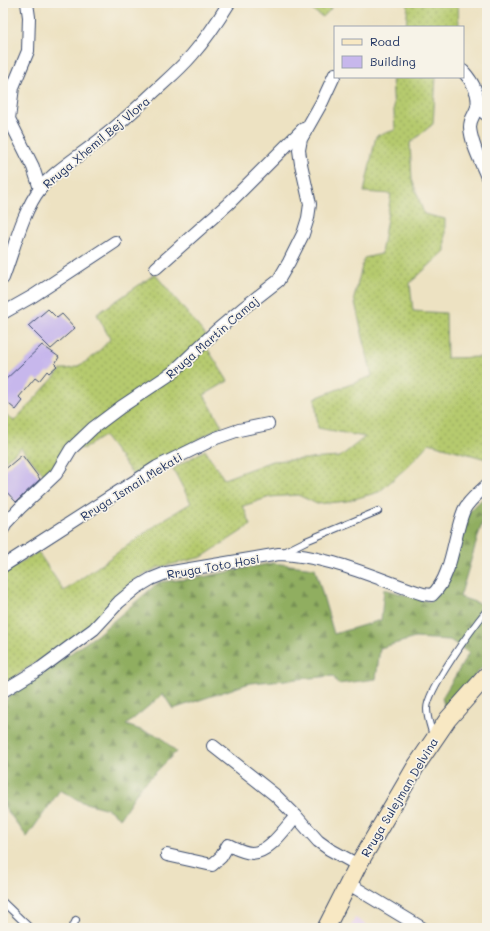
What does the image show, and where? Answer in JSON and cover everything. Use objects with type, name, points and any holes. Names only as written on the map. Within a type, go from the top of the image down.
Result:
[{"type":"main road","name":"Rruga Sulejman Delvina","points":[[326,928],[358,865],[433,739],[448,719],[487,675]]},
{"type":"street","points":[[27,3],[29,17],[28,51],[13,87],[6,119],[33,167],[40,189]]},
{"type":"street","points":[[29,17],[37,3]]},
{"type":"street","name":"Rruga Xhemil Bej Vlora","points":[[3,278],[26,215],[31,203],[40,189],[56,173],[90,149],[120,124],[192,55],[215,26],[229,3]]},
{"type":"street","points":[[464,72],[472,82],[477,96],[477,108],[471,118],[470,128],[487,177]]},
{"type":"street","name":"Rruga Martin Camaj","points":[[3,529],[5,524],[20,508],[56,474],[71,449],[93,428],[120,407],[172,373],[222,326],[278,281],[293,255],[308,218],[310,204],[299,150],[301,139],[313,120],[334,76]]},
{"type":"street","points":[[477,108],[487,116]]},
{"type":"street","points":[[156,268],[228,204],[313,120]]},
{"type":"street","points":[[3,313],[33,296],[115,242]]},
{"type":"street","name":"Rruga Ismail Mekati","points":[[4,563],[170,460],[216,438],[239,430],[268,424]]},
{"type":"street","name":"Rruga Toto Hosi","points":[[3,691],[42,668],[94,629],[119,602],[136,588],[151,579],[166,573],[279,554],[298,554],[365,573],[423,594],[432,595],[438,590],[446,573],[464,509],[487,485]]},
{"type":"street","points":[[213,746],[275,795],[318,841],[329,850],[358,865]]},
{"type":"street","points":[[167,855],[212,865],[221,857],[228,845],[250,853],[260,852],[268,848],[296,816]]},
{"type":"street","points":[[349,884],[422,928]]},
{"type":"lane","points":[[279,554],[378,511]]},
{"type":"lane","points":[[433,739],[427,709],[430,696],[466,637],[487,610]]},
{"type":"lane","points":[[3,902],[30,928]]},
{"type":"lane","points":[[72,928],[76,920]]},
{"type":"shaded area","points":[[355,918],[372,928],[350,928]]},
{"type":"green space","points":[[301,3],[332,3],[330,10],[323,17]]},
{"type":"green space","points":[[408,3],[458,3],[459,26],[406,26]]},
{"type":"green space","points":[[392,78],[436,78],[433,124],[410,143],[412,179],[424,214],[445,219],[445,251],[410,283],[413,311],[446,313],[447,358],[483,357],[487,397],[486,459],[429,443],[409,465],[379,492],[347,501],[317,504],[298,495],[270,497],[243,506],[251,525],[202,557],[157,568],[136,579],[92,624],[3,685],[3,573],[38,552],[64,591],[163,520],[191,503],[173,469],[205,450],[224,479],[272,461],[340,457],[365,437],[318,428],[315,398],[372,376],[354,298],[364,258],[381,254],[391,194],[364,192],[376,136],[395,130]]},
{"type":"green space","points":[[155,274],[213,344],[207,348],[228,381],[204,395],[222,426],[134,476],[104,436],[85,448],[62,451],[56,464],[46,477],[21,448],[3,462],[3,412],[14,421],[62,369],[76,367],[95,355],[110,339],[97,314]]},
{"type":"green space","points":[[487,494],[487,513],[485,513],[460,597],[487,606],[487,662],[445,708],[442,698],[469,653],[450,640],[415,638],[380,648],[376,679],[338,684],[333,676],[250,683],[173,709],[163,694],[126,725],[161,737],[176,752],[139,789],[120,818],[108,809],[82,802],[60,790],[27,837],[3,805],[3,705],[10,695],[97,635],[159,582],[198,578],[272,563],[315,568],[334,634],[381,620],[384,589],[430,602],[447,583],[469,512]]},
{"type":"building","points":[[48,309],[57,318],[62,314],[75,328],[51,349],[28,326]]},
{"type":"building","points":[[42,345],[59,357],[55,364],[57,366],[49,373],[47,371],[39,381],[35,378],[19,397],[23,401],[16,410],[3,399],[3,382]]},
{"type":"building","points":[[22,455],[40,479],[16,502],[3,488],[3,471]]}]
